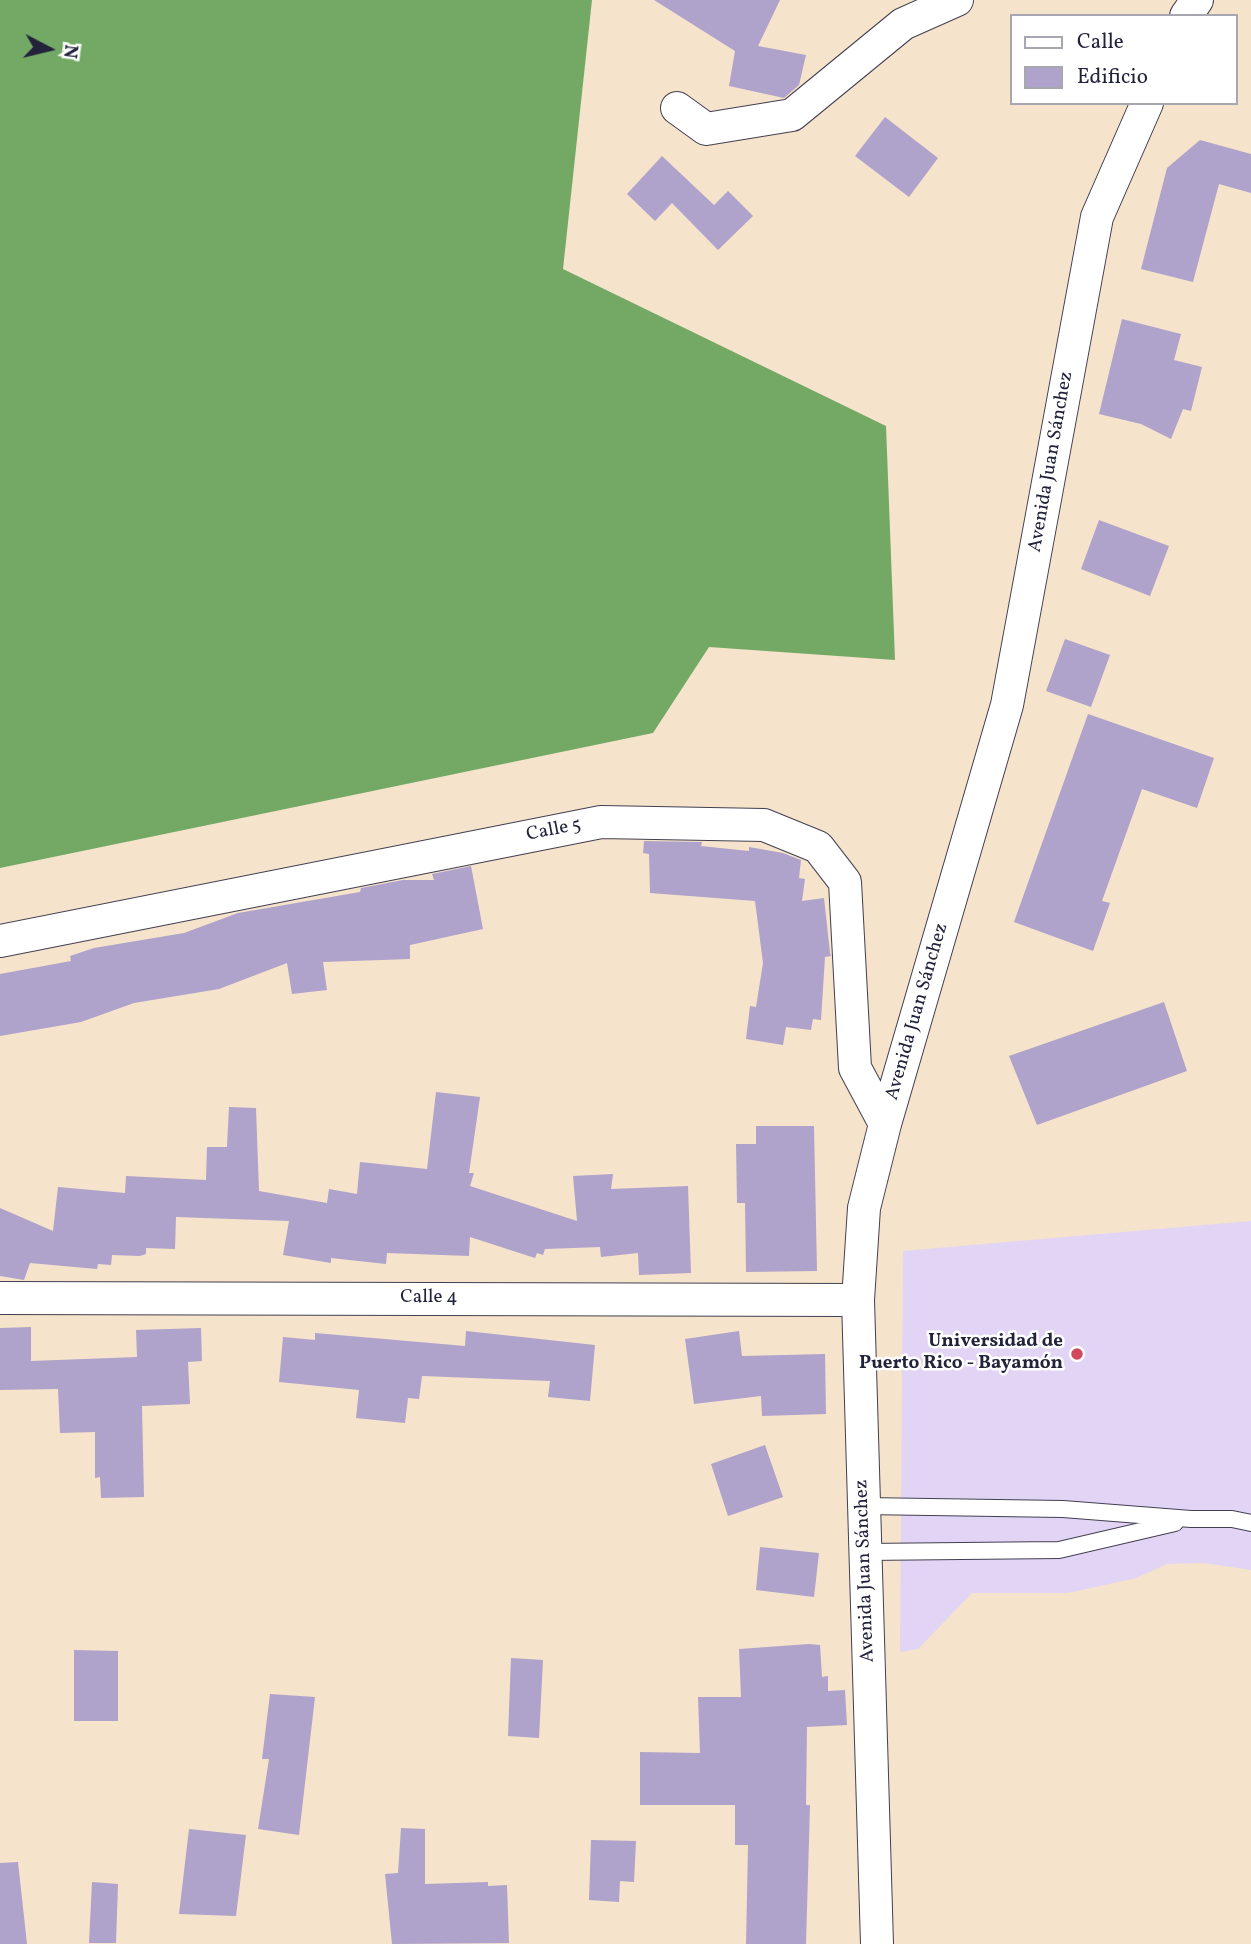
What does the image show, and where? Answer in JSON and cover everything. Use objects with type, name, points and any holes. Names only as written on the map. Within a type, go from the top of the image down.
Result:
[{"type":"street","points":[[677,108],[706,129],[792,115],[902,24],[957,0]]},
{"type":"street","name":"Avenida Juan Sánchez","points":[[877,1944],[858,1300],[864,1208],[885,1125],[1007,705],[1097,217],[1146,105]]},
{"type":"street","name":"Calle 5","points":[[0,941],[601,822],[764,825],[818,846],[845,882],[855,1068],[885,1125]]},
{"type":"street","name":"Calle 4","points":[[0,1298],[858,1300]]},
{"type":"lane","points":[[864,1506],[1063,1509],[1191,1520],[1232,1519],[1251,1523]]},
{"type":"lane","points":[[865,1552],[1059,1550],[1191,1520]]},
{"type":"shaded area","name":"Universidad de Puerto Rico - Bayamón","points":[[1251,1221],[1251,1570],[1204,1563],[1167,1564],[1136,1578],[1068,1593],[972,1593],[918,1649],[900,1652],[903,1251]]},
{"type":"green space","points":[[0,0],[592,0],[563,269],[886,426],[895,660],[709,647],[653,733],[0,868]]},
{"type":"building","points":[[654,0],[780,0],[758,46],[806,55],[799,85],[784,98],[729,86],[735,51]]},
{"type":"building","points":[[885,117],[938,158],[909,197],[855,156]]},
{"type":"building","points":[[1200,140],[1251,154],[1251,193],[1219,184],[1193,282],[1141,269],[1167,168]]},
{"type":"building","points":[[662,156],[714,205],[728,191],[753,216],[718,250],[672,203],[655,221],[627,194]]},
{"type":"building","points":[[1122,319],[1181,334],[1174,360],[1202,367],[1191,411],[1183,409],[1171,439],[1141,424],[1099,414]]},
{"type":"building","points":[[1099,520],[1169,546],[1150,596],[1081,569]]},
{"type":"building","points":[[1065,639],[1110,655],[1091,707],[1046,691]]},
{"type":"building","points":[[1088,714],[1214,758],[1197,808],[1142,789],[1102,901],[1110,903],[1093,951],[1014,922]]},
{"type":"building","points":[[644,841],[702,842],[701,846],[749,851],[749,847],[783,853],[801,860],[799,878],[805,879],[802,901],[824,898],[831,956],[825,957],[821,1020],[813,1019],[811,1030],[786,1027],[783,1045],[746,1039],[750,1006],[756,1007],[763,963],[755,901],[650,893],[649,854],[643,853]]},
{"type":"building","points":[[471,866],[483,929],[410,945],[410,959],[323,962],[327,990],[292,994],[287,963],[219,989],[134,1003],[81,1022],[0,1036],[0,974],[71,961],[70,956],[94,948],[184,933],[238,913],[360,892],[361,888],[403,880],[434,880],[432,874]]},
{"type":"building","points":[[1164,1002],[1187,1071],[1037,1125],[1009,1056]]},
{"type":"building","points":[[436,1092],[480,1097],[469,1173],[474,1173],[470,1186],[577,1221],[573,1176],[613,1174],[611,1189],[688,1186],[691,1273],[639,1275],[638,1253],[601,1257],[600,1247],[545,1249],[543,1255],[537,1253],[535,1258],[470,1237],[469,1256],[387,1253],[386,1264],[331,1258],[331,1263],[283,1255],[289,1221],[176,1217],[175,1249],[146,1248],[146,1254],[140,1256],[112,1255],[111,1265],[98,1264],[97,1269],[30,1263],[24,1280],[0,1276],[0,1208],[53,1231],[58,1187],[125,1193],[126,1176],[206,1180],[207,1147],[227,1147],[229,1107],[256,1108],[259,1191],[327,1203],[329,1189],[357,1194],[360,1162],[427,1169]]},
{"type":"building","points":[[756,1126],[814,1126],[817,1271],[746,1272],[745,1203],[737,1203],[736,1144],[756,1144]]},
{"type":"building","points":[[31,1327],[31,1361],[137,1357],[136,1330],[201,1328],[202,1361],[188,1362],[190,1404],[142,1406],[144,1497],[101,1498],[100,1477],[95,1478],[95,1432],[60,1433],[58,1389],[0,1390],[0,1328]]},
{"type":"building","points":[[466,1331],[595,1345],[590,1401],[548,1397],[550,1381],[422,1376],[419,1399],[408,1398],[405,1423],[356,1418],[359,1390],[279,1382],[283,1337],[315,1340],[315,1333],[465,1346]]},
{"type":"building","points":[[739,1331],[742,1356],[825,1354],[826,1414],[762,1416],[761,1396],[694,1404],[685,1339]]},
{"type":"building","points":[[765,1445],[783,1497],[728,1516],[711,1464]]},
{"type":"building","points":[[760,1547],[819,1553],[814,1597],[756,1590]]},
{"type":"building","points":[[820,1645],[822,1677],[828,1676],[828,1691],[845,1690],[847,1725],[807,1727],[806,1805],[810,1805],[806,1944],[746,1944],[748,1845],[735,1845],[735,1805],[640,1805],[640,1752],[700,1753],[698,1697],[741,1697],[739,1649]]},
{"type":"building","points":[[74,1650],[118,1651],[118,1721],[74,1721]]},
{"type":"building","points":[[511,1658],[543,1660],[539,1738],[508,1736]]},
{"type":"building","points":[[270,1694],[315,1697],[299,1835],[258,1829],[269,1759],[262,1759]]},
{"type":"building","points":[[401,1828],[425,1829],[425,1884],[488,1882],[488,1886],[507,1885],[509,1943],[392,1944],[385,1874],[398,1873]]},
{"type":"building","points":[[189,1829],[246,1835],[236,1916],[179,1914]]},
{"type":"building","points":[[591,1840],[636,1841],[634,1882],[620,1881],[619,1902],[589,1900]]},
{"type":"building","points":[[18,1862],[27,1944],[0,1944],[0,1863]]},
{"type":"building","points":[[92,1882],[118,1884],[116,1943],[89,1943]]},
{"type":"place","name":"Universidad de Puerto Rico - Bayamón","points":[[1077,1354]]}]
